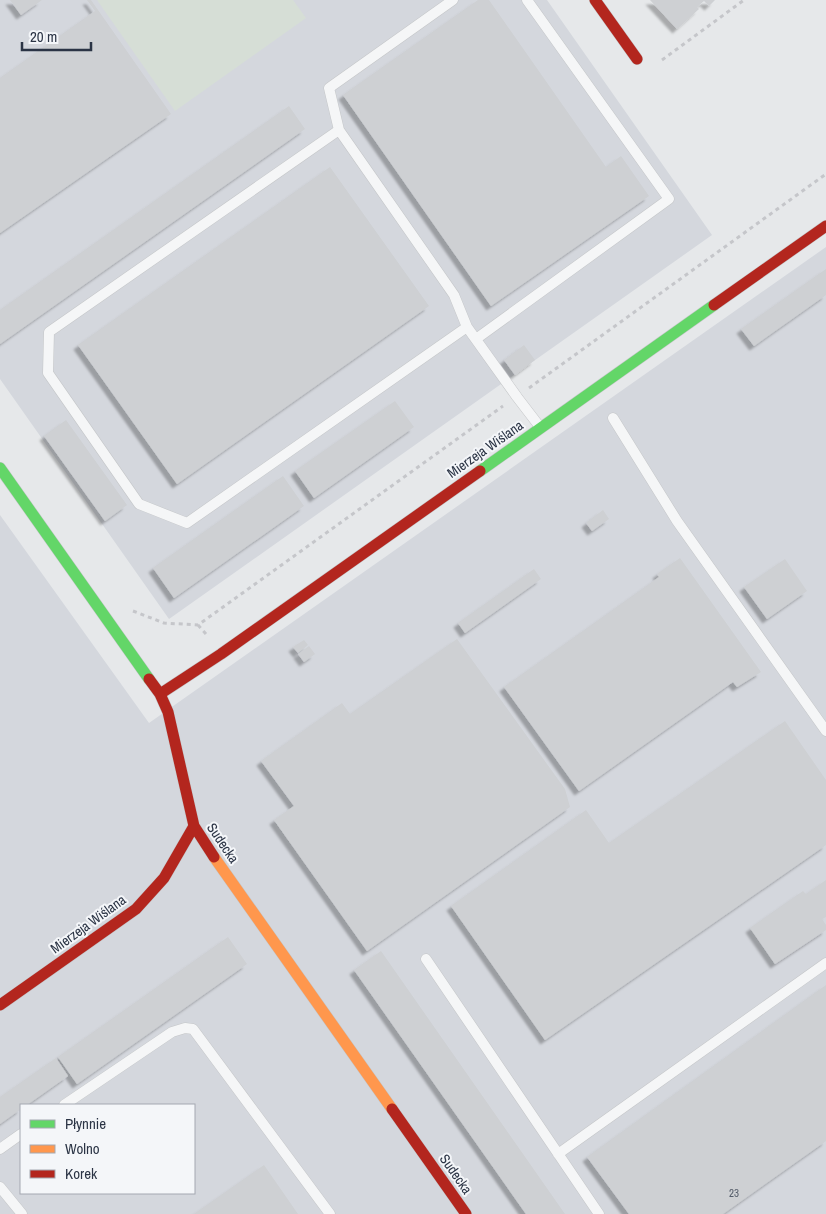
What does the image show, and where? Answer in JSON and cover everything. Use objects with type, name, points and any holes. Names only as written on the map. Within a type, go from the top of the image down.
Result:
[{"type":"street","points":[[595,0],[637,59]]},
{"type":"street","name":"Mierzeja Wiślana","points":[[160,694],[221,654],[826,226]]},
{"type":"street","name":"Sudecka","points":[[0,468],[160,694],[168,712],[194,826],[220,866],[466,1214]]},
{"type":"street","name":"Mierzeja Wiślana","points":[[0,1005],[136,910],[164,878],[194,826]]},
{"type":"lane","points":[[453,0],[329,88],[339,130],[454,295],[467,327],[540,428]]},
{"type":"lane","points":[[476,339],[669,199],[526,0]]},
{"type":"lane","points":[[339,130],[50,332],[48,373],[139,504],[187,524],[467,327]]},
{"type":"lane","points":[[613,418],[677,521],[826,731]]},
{"type":"lane","points":[[426,959],[599,1214]]},
{"type":"lane","points":[[558,1154],[826,963]]},
{"type":"lane","points":[[65,1104],[172,1032],[185,1028],[193,1029],[330,1214]]},
{"type":"lane","points":[[0,1149],[20,1135]]},
{"type":"lane","points":[[0,1187],[17,1212]]},
{"type":"path","points":[[660,62],[744,0]]},
{"type":"path","points":[[130,610],[164,624],[198,625]]},
{"type":"shaded area","points":[[0,0],[547,0],[712,235],[169,619],[0,379]]},
{"type":"shaded area","points":[[97,0],[293,0],[306,18],[175,111]]},
{"type":"shaded area","points":[[826,247],[826,1214],[0,1214],[0,515],[149,723]]},
{"type":"building","points":[[10,0],[42,0],[21,15]]},
{"type":"building","points":[[87,0],[91,0],[171,114],[0,233],[0,78],[95,11]]},
{"type":"building","points":[[478,0],[489,0],[606,167],[621,156],[649,196],[491,306],[343,95]]},
{"type":"building","points":[[650,0],[715,0],[709,6],[704,1],[697,7],[699,9],[677,29]]},
{"type":"building","points":[[289,106],[305,129],[0,344],[0,310]]},
{"type":"building","points":[[330,167],[429,306],[177,484],[78,345]]},
{"type":"building","points":[[826,269],[826,295],[754,346],[741,329]]},
{"type":"building","points":[[524,345],[535,360],[515,375],[504,360]]},
{"type":"building","points":[[395,401],[414,427],[314,498],[295,471]]},
{"type":"building","points":[[66,420],[127,505],[105,521],[44,436]]},
{"type":"building","points":[[283,476],[304,506],[174,598],[153,568]]},
{"type":"building","points":[[603,510],[609,519],[592,531],[586,523]]},
{"type":"building","points":[[680,558],[761,672],[737,687],[733,682],[579,791],[504,687],[659,577],[657,574]]},
{"type":"building","points":[[785,559],[807,591],[767,619],[744,587]]},
{"type":"building","points":[[534,569],[541,579],[465,633],[458,623]]},
{"type":"building","points":[[457,639],[565,789],[570,807],[367,951],[274,820],[294,806],[261,761],[342,703],[350,714]]},
{"type":"building","points":[[304,640],[308,645],[298,653],[293,647]]},
{"type":"building","points":[[309,646],[315,654],[304,662],[298,654]]},
{"type":"building","points":[[785,721],[826,780],[826,845],[545,1040],[451,906],[586,810],[609,843]]},
{"type":"building","points":[[826,880],[826,917],[822,919],[826,925],[826,930],[775,964],[750,928],[803,891],[806,894]]},
{"type":"building","points":[[228,937],[247,964],[77,1084],[58,1057]]},
{"type":"building","points":[[381,951],[565,1214],[526,1214],[354,970]]},
{"type":"building","points":[[826,985],[826,1141],[723,1214],[629,1214],[587,1157]]},
{"type":"building","points":[[56,1058],[68,1076],[28,1104],[20,1104],[20,1110],[0,1124],[0,1097]]},
{"type":"building","points":[[264,1165],[298,1214],[194,1214]]},
{"type":"traffic: fast","points":[[480,471],[714,305]]},
{"type":"traffic: fast","points":[[0,468],[149,679]]},
{"type":"traffic: slow","points":[[214,857],[392,1109]]},
{"type":"traffic: jam","points":[[595,0],[637,59]]},
{"type":"traffic: jam","points":[[714,305],[826,226]]},
{"type":"traffic: jam","points":[[160,694],[221,654],[480,471]]},
{"type":"traffic: jam","points":[[149,679],[160,694],[168,712],[194,826],[214,857]]},
{"type":"traffic: jam","points":[[0,1005],[136,909],[164,878],[194,826]]},
{"type":"traffic: jam","points":[[392,1109],[466,1214]]}]
